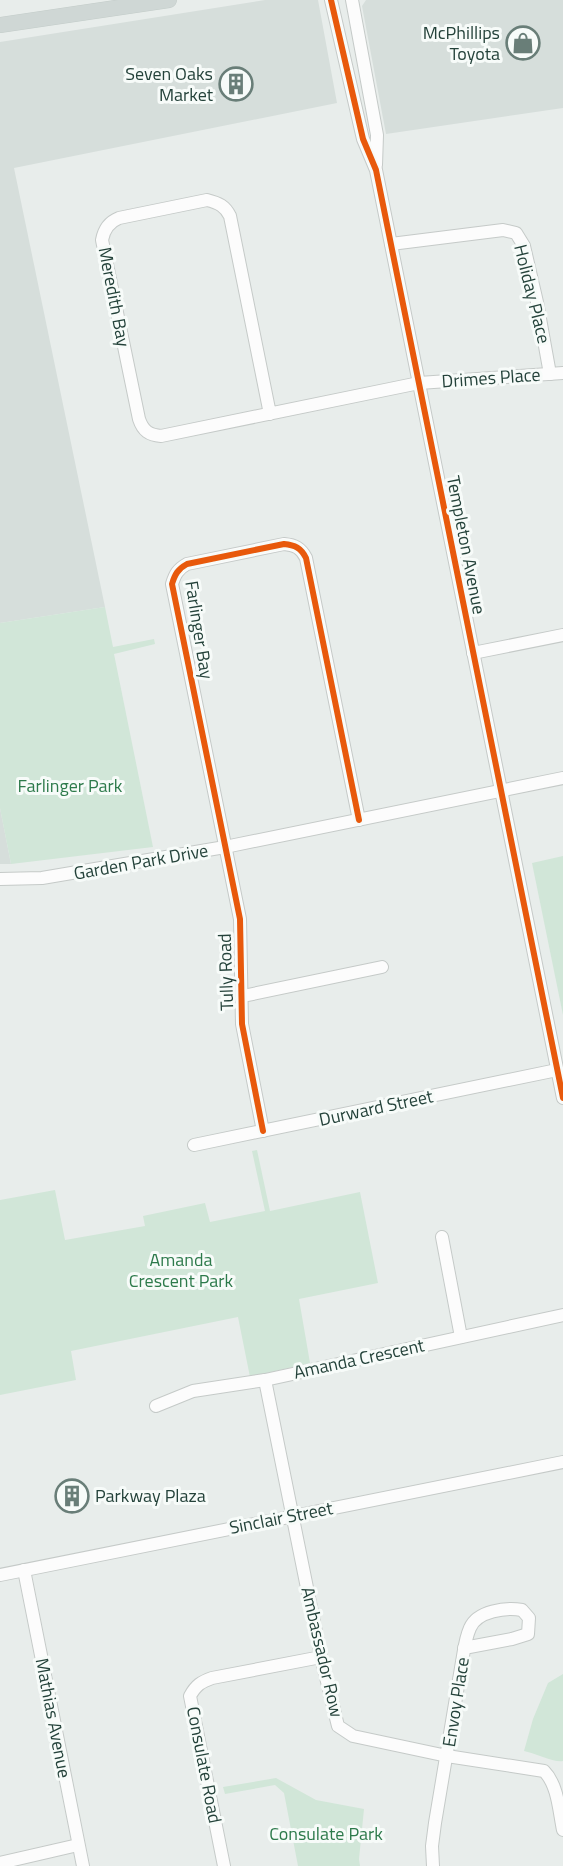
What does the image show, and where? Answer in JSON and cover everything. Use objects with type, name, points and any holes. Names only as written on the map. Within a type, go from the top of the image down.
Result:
[{"type":"main road","points":[[0,25],[169,0]]},
{"type":"street","name":"Templeton Avenue","points":[[331,0],[363,139],[376,170],[563,1098]]},
{"type":"street","name":"Templeton Avenue","points":[[352,0],[377,135],[376,170]]},
{"type":"street","name":"Meredith Bay","points":[[270,414],[231,216],[224,206],[207,200],[119,218],[111,222],[106,227],[102,240],[142,427],[151,434],[161,436],[270,414],[419,383]]},
{"type":"street","name":"Holiday Place","points":[[391,244],[503,230],[516,233],[524,246],[557,373]]},
{"type":"street","name":"Drimes Place","points":[[419,383],[557,373]]},
{"type":"street","name":"Farlinger Bay","points":[[225,848],[172,584],[174,575],[187,564],[285,544],[302,550],[306,558],[358,820]]},
{"type":"street","points":[[473,653],[563,635]]},
{"type":"street","name":"Garden Park Drive","points":[[0,879],[42,878],[225,848],[563,778]]},
{"type":"street","name":"Tully Road","points":[[225,848],[240,919],[243,1024],[263,1131]]},
{"type":"street","points":[[243,996],[382,967]]},
{"type":"street","name":"Durward Street","points":[[194,1145],[557,1070]]},
{"type":"street","points":[[442,1237],[461,1337]]},
{"type":"street","name":"Amanda Crescent","points":[[156,1406],[193,1392],[265,1380],[563,1315]]},
{"type":"street","name":"Ambassador Row","points":[[265,1380],[321,1657],[338,1726],[352,1736],[447,1756],[544,1771],[550,1777],[554,1788],[563,1830]]},
{"type":"street","name":"Sinclair Street","points":[[0,1575],[563,1462]]},
{"type":"street","name":"Mathias Avenue","points":[[24,1570],[83,1866]]},
{"type":"street","name":"Envoy Place","points":[[433,1866],[432,1846],[465,1648],[470,1626],[483,1615],[510,1608],[522,1610],[530,1618],[528,1634],[512,1640],[465,1648]]},
{"type":"street","name":"Consulate Road","points":[[224,1866],[190,1696],[201,1682],[212,1678],[321,1657]]},
{"type":"street","points":[[0,1863],[78,1845]]},
{"type":"shaded area","points":[[265,0],[318,0],[337,103],[14,168],[105,607],[0,623],[0,42]]},
{"type":"shaded area","points":[[366,0],[563,0],[563,108],[386,134],[362,6]]},
{"type":"shaded area","points":[[0,808],[11,864],[0,864]]},
{"type":"green space","name":"Farlinger Park","points":[[105,607],[113,647],[154,639],[155,644],[114,654],[153,847],[11,864],[0,808],[0,623]]},
{"type":"green space","points":[[563,856],[563,1015],[532,863]]},
{"type":"green space","name":"Amanda Crescent Park","points":[[257,1150],[270,1211],[360,1192],[378,1283],[299,1299],[310,1363],[250,1377],[238,1317],[71,1351],[76,1380],[0,1395],[0,1200],[55,1190],[65,1240],[145,1226],[143,1216],[205,1203],[210,1222],[265,1211],[252,1151]]},
{"type":"green space","points":[[563,1674],[563,1761],[559,1761],[524,1751],[533,1719],[548,1683]]},
{"type":"green space","name":"Consulate Park","points":[[276,1778],[316,1800],[364,1809],[360,1866],[298,1866],[284,1793],[275,1785],[225,1794],[223,1787]]},
{"type":"cycle path","points":[[331,0],[363,139],[376,170],[563,1098]]},
{"type":"cycle path","points":[[263,1131],[242,1024],[240,919],[172,584],[177,572],[184,566],[284,544],[291,545],[302,552],[306,558],[359,820]]},
{"type":"place","name":"McPhillips Toyota","points":[[523,43]]},
{"type":"place","name":"Seven Oaks Market","points":[[236,84]]},
{"type":"place","name":"Parkway Plaza","points":[[72,1496]]}]
